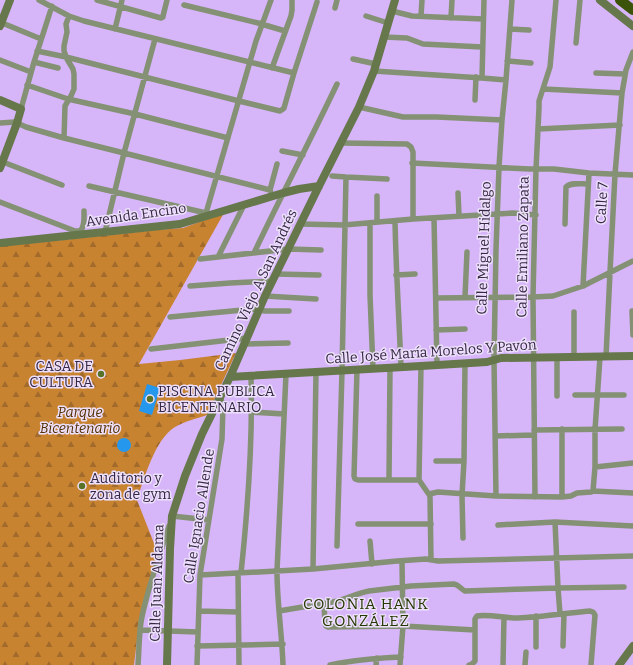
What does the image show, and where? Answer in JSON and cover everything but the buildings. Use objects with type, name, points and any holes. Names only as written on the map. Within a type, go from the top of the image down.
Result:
[{"type":"highway","points":[[620,0],[633,10]]},
{"type":"street","points":[[10,0],[0,24],[41,39]]},
{"type":"street","points":[[39,0],[69,16],[84,21],[294,73]]},
{"type":"street","points":[[96,0],[161,18],[163,16],[167,0]]},
{"type":"street","points":[[115,29],[122,0]]},
{"type":"street","points":[[89,186],[206,215],[249,63],[271,0]]},
{"type":"street","points":[[272,68],[292,13],[292,0]]},
{"type":"street","points":[[335,8],[337,0]]},
{"type":"street","name":"Camino Viejo A San Andrés","points":[[138,665],[140,630],[148,592],[193,455],[230,377],[274,277],[359,107],[375,68],[395,0]]},
{"type":"street","points":[[421,16],[422,0]]},
{"type":"street","points":[[451,18],[452,0]]},
{"type":"street","points":[[475,100],[482,47],[484,0]]},
{"type":"street","name":"Calle Miguel Hidalgo","points":[[496,496],[494,360],[497,214],[502,120],[512,0]]},
{"type":"street","name":"Calle Emiliano Zapata","points":[[535,497],[533,297],[536,169],[539,101],[550,67],[556,0]]},
{"type":"street","points":[[576,43],[580,0]]},
{"type":"street","points":[[600,0],[633,26]]},
{"type":"street","points":[[37,51],[239,101],[282,110],[284,108],[317,2]]},
{"type":"street","points":[[184,5],[286,31]]},
{"type":"street","points":[[52,6],[37,51],[17,123],[2,161],[62,185]]},
{"type":"street","points":[[392,11],[407,15],[483,19]]},
{"type":"street","points":[[64,138],[65,106],[74,89],[74,74],[66,57],[64,46],[67,32],[66,24],[69,16]]},
{"type":"street","points":[[366,16],[388,23]]},
{"type":"street","points":[[510,29],[529,30]]},
{"type":"street","points":[[384,37],[407,38],[423,44],[482,47]]},
{"type":"street","points":[[105,232],[124,153],[155,39]]},
{"type":"street","name":"Calle 7","points":[[593,491],[597,395],[603,357],[622,93],[626,70],[633,52]]},
{"type":"street","points":[[353,59],[375,68],[506,80]]},
{"type":"street","points":[[0,60],[31,72]]},
{"type":"street","points":[[508,61],[531,63]]},
{"type":"street","points":[[34,62],[58,68]]},
{"type":"street","points":[[596,72],[625,74]]},
{"type":"street","points":[[254,253],[337,84]]},
{"type":"street","points":[[27,85],[68,99],[135,114],[228,138]]},
{"type":"street","points":[[543,89],[622,93]]},
{"type":"street","points":[[0,100],[21,109]]},
{"type":"street","points":[[359,107],[403,117],[502,120]]},
{"type":"street","points":[[0,123],[17,123],[64,138],[217,177],[271,193],[277,164]]},
{"type":"street","points":[[538,129],[620,125]]},
{"type":"street","points":[[342,143],[407,144],[411,147],[413,152],[413,219]]},
{"type":"street","points":[[282,150],[303,155]]},
{"type":"street","points":[[412,163],[499,168],[554,169],[589,173],[633,175]]},
{"type":"street","points":[[583,286],[589,173]]},
{"type":"street","points":[[332,176],[387,179]]},
{"type":"street","points":[[337,546],[346,177]]},
{"type":"street","points":[[565,224],[566,187],[570,184],[588,184]]},
{"type":"street","name":"Avenida Encino","points":[[0,243],[79,233],[105,232],[180,224],[206,215],[244,205],[271,193],[283,193],[319,186]]},
{"type":"street","points":[[458,192],[459,216]]},
{"type":"street","points":[[377,196],[377,222]]},
{"type":"street","points":[[0,202],[79,233],[83,226],[84,211]]},
{"type":"street","points":[[218,257],[244,205]]},
{"type":"street","points":[[300,224],[344,225],[513,213],[536,215]]},
{"type":"street","points":[[434,218],[437,365]]},
{"type":"street","points":[[395,221],[396,275],[401,367]]},
{"type":"street","points":[[370,223],[370,295],[373,369]]},
{"type":"street","points":[[200,258],[288,250],[321,250]]},
{"type":"street","points":[[465,297],[467,252]]},
{"type":"street","points":[[436,298],[547,297],[558,295],[583,286],[633,261]]},
{"type":"street","points":[[396,275],[415,274]]},
{"type":"street","points":[[190,286],[230,283],[274,277],[319,275]]},
{"type":"street","points":[[265,296],[316,299]]},
{"type":"street","points":[[170,317],[253,309],[266,311],[289,311]]},
{"type":"street","points":[[632,311],[633,334]]},
{"type":"street","points":[[574,312],[574,357]]},
{"type":"street","points":[[436,330],[465,330]]},
{"type":"street","points":[[151,349],[246,341],[288,343]]},
{"type":"street","name":"Calle José María Morelos Y Pavón","points":[[230,377],[487,362],[501,358],[633,356]]},
{"type":"street","points":[[557,358],[558,396]]},
{"type":"street","points":[[463,538],[462,495],[464,461],[465,363]]},
{"type":"street","points":[[421,366],[419,480],[429,494],[431,560]]},
{"type":"street","points":[[389,480],[390,368]]},
{"type":"street","points":[[356,370],[355,479],[419,480]]},
{"type":"street","points":[[313,569],[316,372]]},
{"type":"street","points":[[283,665],[283,644],[277,590],[277,571],[286,374]]},
{"type":"street","points":[[239,665],[238,612],[240,573],[248,506],[252,412],[251,376]]},
{"type":"street","points":[[575,395],[624,395]]},
{"type":"street","name":"Calle Ignacio Allende","points":[[197,665],[200,574],[222,439],[224,406],[220,396]]},
{"type":"street","points":[[252,412],[284,414]]},
{"type":"street","points":[[562,429],[562,497]]},
{"type":"street","points":[[495,436],[562,429],[622,429]]},
{"type":"street","points":[[436,461],[464,461]]},
{"type":"street","points":[[595,467],[633,463]]},
{"type":"street","points":[[429,494],[438,492],[462,495],[562,497],[571,496],[577,492],[593,491],[633,493]]},
{"type":"street","name":"Calle Juan Aldama","points":[[167,665],[172,516],[209,520]]},
{"type":"street","points":[[555,522],[558,588],[562,614],[563,646]]},
{"type":"street","points":[[498,525],[555,522],[633,526]]},
{"type":"street","points":[[358,524],[431,524]]},
{"type":"street","points":[[370,541],[372,564]]},
{"type":"street","points":[[200,574],[313,569],[426,560],[438,561],[633,556]]},
{"type":"street","points":[[400,665],[403,626],[402,561]]},
{"type":"street","points":[[279,611],[346,599],[369,591],[420,585],[454,584],[465,591],[624,587]]},
{"type":"street","points":[[324,603],[325,624],[328,627],[403,626],[475,630]]},
{"type":"street","points":[[199,611],[238,612]]},
{"type":"street","points":[[471,665],[474,663],[475,659],[475,620],[477,616],[536,616],[590,611],[595,615],[592,665]]},
{"type":"street","points":[[536,616],[536,648]]},
{"type":"street","points":[[503,665],[504,617]]},
{"type":"street","points":[[140,630],[198,632]]},
{"type":"street","points":[[197,646],[283,644]]},
{"type":"street","points":[[619,665],[633,646]]},
{"type":"street","points":[[525,665],[526,652]]},
{"type":"street","points":[[330,665],[377,658],[401,657]]},
{"type":"street","points":[[376,665],[377,658]]},
{"type":"green space","name":"Parque Bicentenario","points":[[224,213],[139,364],[236,353],[207,415],[182,423],[175,427],[162,441],[151,460],[137,500],[159,556],[139,624],[134,665],[0,665],[0,246],[183,228]]},
{"type":"water","name":"PISCINA PUBLICA BICENTENARIO","points":[[147,384],[160,388],[152,415],[139,411]]},
{"type":"water","points":[[121,438],[127,438],[131,442],[131,448],[127,452],[121,452],[117,448],[117,442]]},
{"type":"place","name":"CASA DE CULTURA","points":[[101,374]]},
{"type":"place","name":"PISCINA PUBLICA BICENTENARIO","points":[[150,399]]},
{"type":"place","name":"Auditorio y zona de gym","points":[[82,486]]},
{"type":"district","name":"COLONIA HANK GONZÁLEZ","points":[[366,612]]}]
